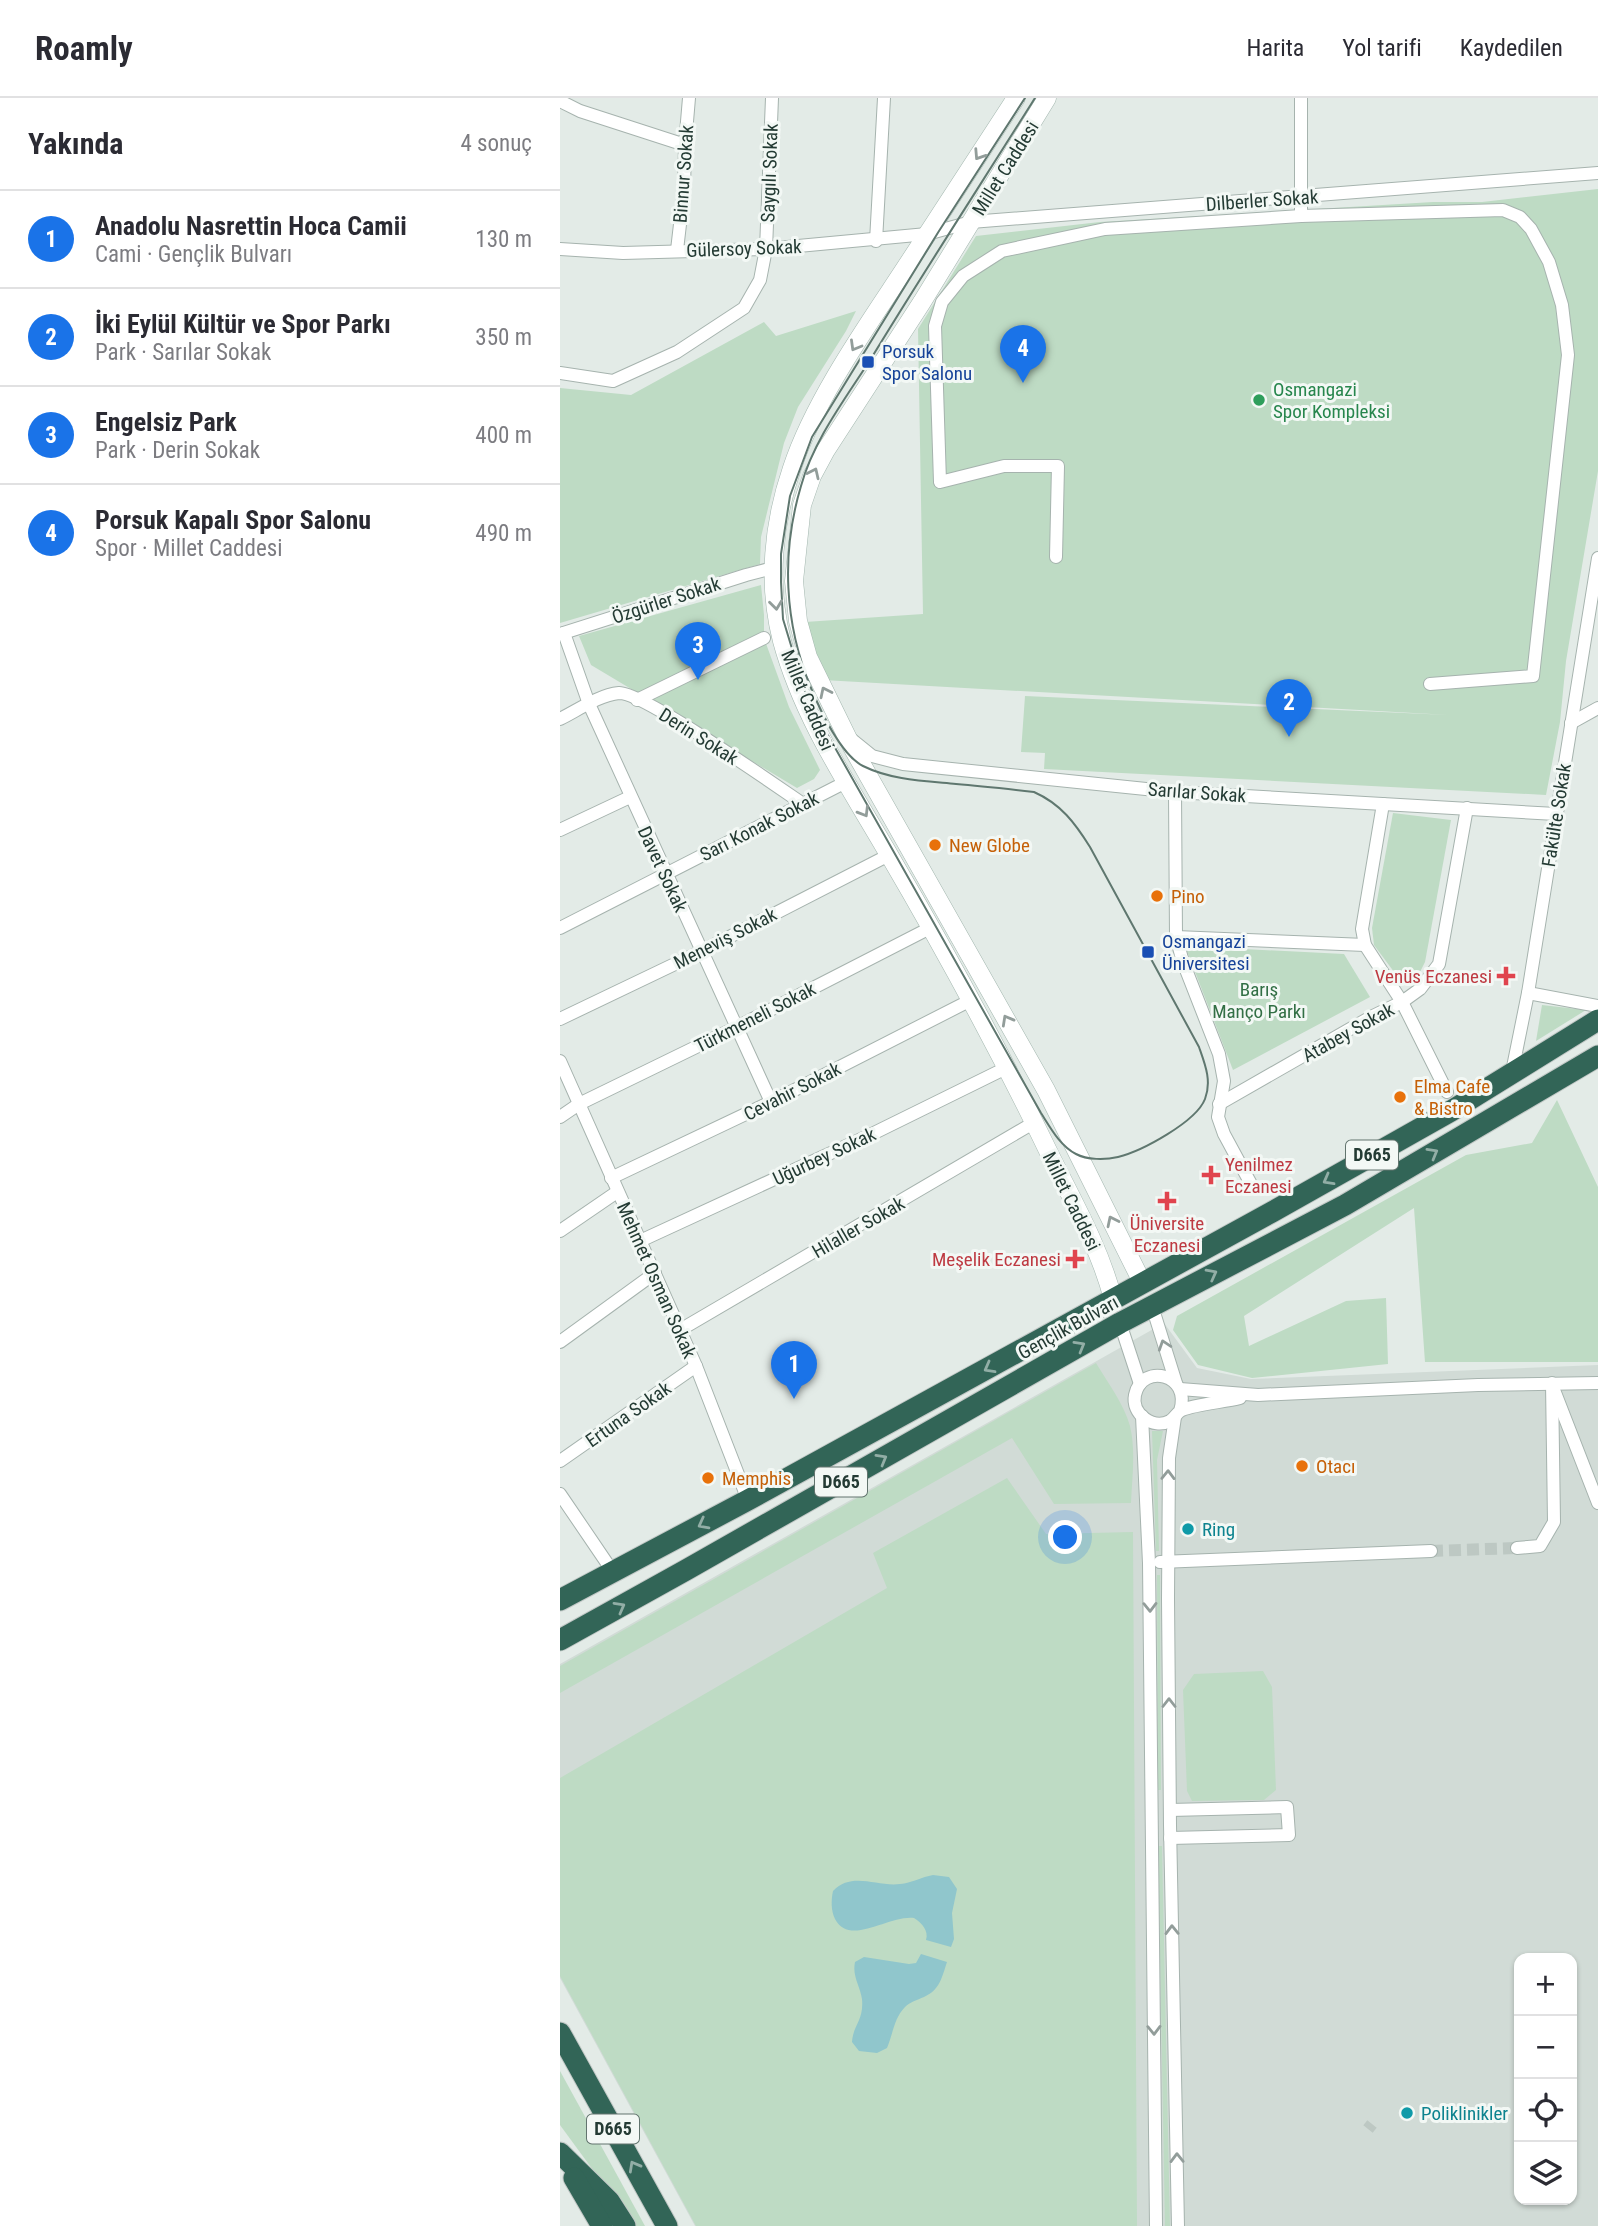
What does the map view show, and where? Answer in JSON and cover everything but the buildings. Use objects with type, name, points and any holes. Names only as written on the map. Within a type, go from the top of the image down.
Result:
[{"type":"highway","name":"Gençlik Bulvarı","points":[[560,1600],[748,1500],[1439,1117],[1598,1020]]},
{"type":"highway","name":"Gençlik Bulvarı","points":[[560,1640],[1120,1323],[1345,1205],[1598,1056]]},
{"type":"highway","points":[[1142,1282],[1152,1306]]},
{"type":"highway","points":[[1113,1299],[1120,1323]]},
{"type":"highway","name":"D665","points":[[560,2033],[667,2226]]},
{"type":"highway","points":[[560,2154],[609,2201],[625,2226]]},
{"type":"highway","name":"D665","points":[[560,2154],[603,2226]]},
{"type":"main road","name":"Millet Caddesi","points":[[1016,98],[865,329],[810,422],[791,468],[778,519],[773,568],[782,640],[793,677],[816,730],[971,1000],[1035,1122],[1098,1252],[1113,1299]]},
{"type":"main road","name":"Millet Caddesi","points":[[1047,98],[812,476],[802,505],[794,581],[798,621],[808,657],[847,737],[1046,1090],[1142,1282]]},
{"type":"street","name":"Binnur Sokak","points":[[677,250],[684,190],[689,98]]},
{"type":"street","name":"Saygılı Sokak","points":[[560,373],[613,381],[677,352],[744,308],[760,280],[766,249],[772,98]]},
{"type":"street","points":[[876,240],[884,98]]},
{"type":"street","points":[[1003,118],[1004,98]]},
{"type":"street","points":[[1301,98],[1301,216]]},
{"type":"street","points":[[560,101],[580,111],[685,145]]},
{"type":"street","name":"Dilberler Sokak","points":[[927,234],[971,222],[1598,173]]},
{"type":"street","points":[[1056,557],[1058,466],[1004,466],[940,482],[935,326],[942,302],[963,276],[1002,251],[1105,229],[1301,216],[1503,210],[1520,217],[1531,229],[1549,262],[1562,305],[1568,355],[1533,676],[1430,684]]},
{"type":"street","name":"Gülersoy Sokak","points":[[560,249],[623,253],[766,249],[927,234]]},
{"type":"street","name":"Fakülte Sokak","points":[[1512,1072],[1528,993],[1598,558]]},
{"type":"street","name":"Özgürler Sokak","points":[[562,633],[773,568]]},
{"type":"street","name":"Davet Sokak","points":[[562,633],[589,704],[630,797],[771,1102]]},
{"type":"street","points":[[637,700],[764,638]]},
{"type":"street","name":"Derin Sokak","points":[[560,719],[604,697],[622,693],[668,716],[803,804]]},
{"type":"street","points":[[1571,723],[1598,708]]},
{"type":"street","name":"Sarılar Sokak","points":[[847,737],[872,756],[903,764],[1175,792],[1556,814]]},
{"type":"street","name":"Sarı Konak Sokak","points":[[560,928],[846,782]]},
{"type":"street","points":[[1175,792],[1177,937],[1183,962],[1219,1054],[1224,1081],[1218,1117],[1224,1134],[1251,1184]]},
{"type":"street","points":[[560,830],[630,797]]},
{"type":"street","points":[[1382,804],[1362,929],[1365,945],[1402,1002],[1447,1092]]},
{"type":"street","name":"Atabey Sokak","points":[[1219,1104],[1402,1002],[1420,989],[1439,964],[1467,808]]},
{"type":"street","name":"Meneviş Sokak","points":[[560,1019],[702,951],[889,855]]},
{"type":"street","name":"Türkmeneli Sokak","points":[[560,1117],[579,1104],[930,928]]},
{"type":"street","points":[[1177,937],[1365,945]]},
{"type":"street","points":[[1528,993],[1598,1006]]},
{"type":"street","name":"Cevahir Sokak","points":[[611,1178],[771,1102],[971,1000]]},
{"type":"street","name":"Mehmet Osman Sokak","points":[[560,1061],[680,1330],[748,1500]]},
{"type":"street","name":"Uğurbey Sokak","points":[[640,1241],[1006,1068]]},
{"type":"street","name":"Hilaller Sokak","points":[[680,1330],[1035,1122]]},
{"type":"street","points":[[560,1231],[617,1192]]},
{"type":"street","points":[[560,1342],[654,1273]]},
{"type":"street","points":[[1152,1306],[1182,1404],[1169,1458],[1168,1562],[1178,2226]]},
{"type":"street","points":[[1120,1323],[1140,1384],[1135,1401],[1138,1412],[1147,1421],[1162,1423],[1178,1414],[1258,1395]]},
{"type":"street","name":"Ertuna Sokak","points":[[560,1461],[695,1366]]},
{"type":"street","points":[[1140,1384],[1154,1376],[1162,1376],[1178,1386],[1258,1395],[1598,1382]]},
{"type":"street","points":[[1552,1383],[1598,1503]]},
{"type":"street","points":[[1517,1548],[1541,1546],[1553,1521],[1552,1383]]},
{"type":"street","points":[[1142,1416],[1149,1563],[1156,2226]]},
{"type":"street","points":[[560,1494],[613,1572]]},
{"type":"street","points":[[1149,1563],[1431,1551]]},
{"type":"street","points":[[1152,1825],[1170,1832],[1289,1835],[1287,1807],[1170,1810]]},
{"type":"shaded area","points":[[1164,1323],[1197,1368],[1251,1379],[1598,1365],[1598,2226],[695,2226],[560,1978],[560,1664]]},
{"type":"green space","name":"Osmangazi Spor Kompleksi","points":[[1598,189],[1598,471],[1566,661],[1560,722],[1546,795],[1044,769],[1045,753],[1021,752],[1025,696],[1449,715],[823,680],[805,622],[923,614],[918,329],[976,236],[1100,222],[1433,202],[1482,202]]},
{"type":"green space","points":[[856,311],[798,407],[784,443],[761,537],[760,564],[560,623],[560,388],[631,395],[764,322],[776,336]]},
{"type":"green space","points":[[761,585],[764,638],[789,707],[820,770],[814,779],[797,788],[591,665],[579,636]]},
{"type":"green space","points":[[1393,813],[1451,820],[1425,962],[1416,980],[1403,984],[1374,945],[1372,928]]},
{"type":"green space","name":"Barış Manço Parkı","points":[[1185,946],[1344,954],[1370,997],[1233,1070]]},
{"type":"green space","points":[[1542,1005],[1586,1010],[1536,1041]]},
{"type":"green space","points":[[1557,1100],[1598,1187],[1598,1362],[1425,1362],[1414,1208],[1244,1316],[1249,1346],[1346,1301],[1386,1298],[1388,1364],[1252,1378],[1198,1365],[1173,1330],[1177,1316],[1466,1155],[1532,1143]]},
{"type":"green space","points":[[1096,1363],[1120,1402],[1130,1426],[1133,1455],[1131,1503],[1054,1504],[1012,1438],[560,1693],[560,1666]]},
{"type":"green space","points":[[1152,1431],[1163,1431],[1157,1460],[1159,1551],[1156,1551]]},
{"type":"green space","points":[[1007,1478],[1046,1534],[1133,1532],[1137,2226],[696,2226],[560,1976],[560,1778],[887,1588],[873,1553]]},
{"type":"green space","points":[[1157,1575],[1160,1575],[1161,1790],[1158,1790]]},
{"type":"green space","points":[[1263,1671],[1272,1687],[1276,1790],[1264,1800],[1192,1801],[1187,1791],[1183,1690],[1194,1674]]},
{"type":"green space","points":[[1158,1846],[1162,1846],[1170,2226],[1165,2226]]},
{"type":"green space","points":[[560,2071],[645,2226],[634,2226],[560,2125]]},
{"type":"water","points":[[933,1875],[949,1877],[957,1889],[952,1913],[954,1939],[951,1947],[926,1940],[924,1927],[914,1918],[904,1918],[860,1930],[842,1927],[835,1919],[832,1894],[840,1885],[856,1881],[900,1884]]},
{"type":"water","points":[[921,1954],[947,1962],[937,1987],[901,2011],[887,2048],[877,2053],[859,2051],[852,2042],[862,2006],[855,1962],[864,1957],[909,1964],[916,1963]]},
{"type":"tunnel","points":[[1431,1551],[1517,1548]]},
{"type":"tunnel","points":[[1368,2129],[1372,2124]]},
{"type":"tram line","points":[[1025,98],[812,437],[790,496],[781,554],[783,619],[807,698],[1041,1113],[1070,1151],[1085,1157],[1108,1159],[1140,1149],[1180,1126],[1200,1108],[1207,1092],[1208,1079],[1199,1047],[1090,847],[1066,815],[1052,802],[1034,792],[897,777],[874,771],[855,760],[832,731],[811,688],[795,638],[788,588],[790,537],[801,486],[814,452],[832,419],[1035,98]]},
{"type":"place","name":"Porsuk Spor Salonu","points":[[868,362]]},
{"type":"place","name":"Porsuk Kapalı Spor Salonu","points":[[1023,383]]},
{"type":"place","name":"Osmangazi Spor Kompleksi","points":[[1259,400]]},
{"type":"place","name":"Engelsiz Park","points":[[698,680]]},
{"type":"place","name":"İki Eylül Kültür ve Spor Parkı","points":[[1289,737]]},
{"type":"place","name":"New Globe","points":[[935,845]]},
{"type":"place","name":"Pino","points":[[1157,896]]},
{"type":"place","name":"Osmangazi Üniversitesi","points":[[1148,952]]},
{"type":"place","name":"Venüs Eczanesi","points":[[1506,976]]},
{"type":"place","name":"Elma Cafe & Bistro","points":[[1400,1097]]},
{"type":"place","name":"Yenilmez Eczanesi","points":[[1211,1175]]},
{"type":"place","name":"Üniversite Eczanesi","points":[[1167,1201]]},
{"type":"place","name":"Meşelik Eczanesi","points":[[1075,1259]]},
{"type":"place","name":"Anadolu Nasrettin Hoca Camii","points":[[794,1399]]},
{"type":"place","name":"Otacı","points":[[1302,1466]]},
{"type":"place","name":"Memphis","points":[[708,1478]]},
{"type":"place","name":"Ring","points":[[1188,1529]]},
{"type":"place","name":"Poliklinikler","points":[[1407,2113]]}]
